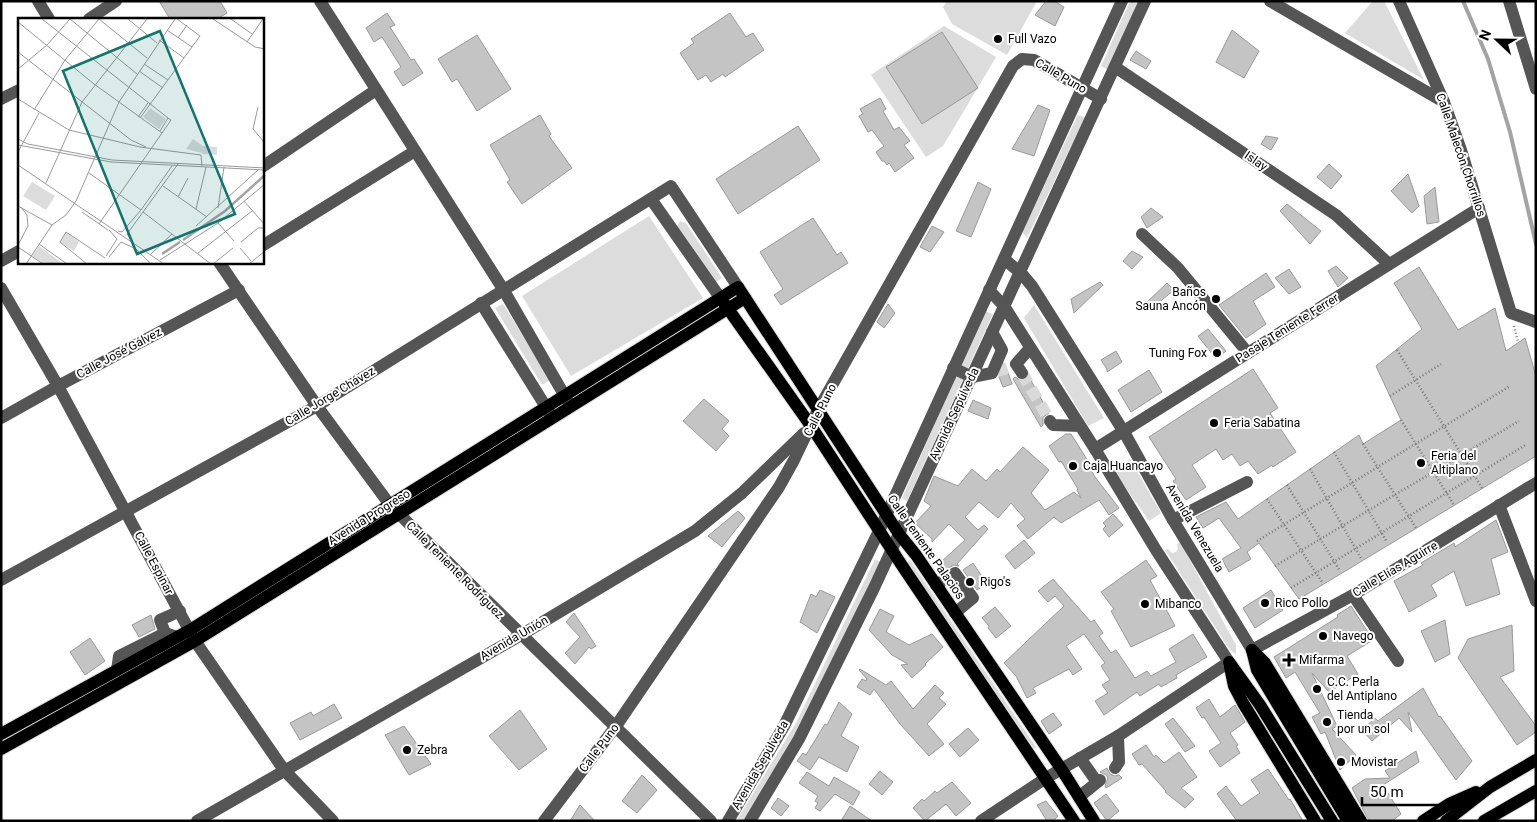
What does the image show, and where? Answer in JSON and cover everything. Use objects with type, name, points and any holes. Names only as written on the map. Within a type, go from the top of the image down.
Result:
[{"type":"main road","name":"Calle Teniente Palacios","points":[[741,292],[899,534],[916,555],[1062,770],[1094,821]]},
{"type":"main road","name":"Avenida Progreso","points":[[395,509],[572,407],[741,292]]},
{"type":"main road","name":"Avenida Progreso","points":[[1,750],[192,636],[395,509],[565,395],[724,303]]},
{"type":"main road","points":[[724,303],[811,426],[879,531],[1074,821]]},
{"type":"main road","name":"Avenida Progreso","points":[[1,734],[117,670],[171,635],[192,636]]},
{"type":"main road","points":[[1252,650],[1265,663],[1361,821]]},
{"type":"main road","name":"Avenida Venezuela","points":[[1252,650],[1257,670],[1348,821]]},
{"type":"main road","points":[[1229,662],[1234,686],[1243,703],[1315,821]]},
{"type":"main road","points":[[1229,662],[1260,706],[1332,821]]},
{"type":"main road","points":[[1446,821],[1490,787],[1536,760]]},
{"type":"main road","points":[[1423,821],[1449,804],[1490,787]]},
{"type":"main road","points":[[1484,821],[1536,791]]},
{"type":"main road","points":[[1492,821],[1502,810]]},
{"type":"street","points":[[38,1],[48,18]]},
{"type":"street","points":[[90,18],[116,1]]},
{"type":"street","points":[[320,1],[503,289],[572,407]]},
{"type":"street","name":"Avenida Sepúlveda","points":[[728,821],[784,726],[879,531],[1122,1]]},
{"type":"street","name":"Avenida Sepúlveda","points":[[750,821],[800,739],[892,550],[1145,1]]},
{"type":"street","points":[[1270,1],[1444,102]]},
{"type":"street","name":"Calle Malecón Chorrillos","points":[[1399,1],[1444,102],[1492,246],[1511,313],[1536,322]]},
{"type":"street","points":[[1509,1],[1536,89]]},
{"type":"street","name":"Calle Puno","points":[[544,821],[616,726],[779,487],[818,410],[1013,66],[1022,59],[1034,60],[1101,99]]},
{"type":"street","name":"Islay","points":[[1115,67],[1336,215],[1389,264]]},
{"type":"street","points":[[1,99],[18,90]]},
{"type":"street","points":[[264,166],[376,90]]},
{"type":"street","points":[[264,245],[415,151]]},
{"type":"street","name":"Calle Jorge Chávez","points":[[1,580],[317,406],[481,302],[671,186],[741,292]]},
{"type":"street","points":[[651,199],[724,303]]},
{"type":"street","name":"Pasaje Teniente Ferrer","points":[[1095,449],[1478,208]]},
{"type":"street","points":[[1142,234],[1178,268],[1248,353]]},
{"type":"street","points":[[1,261],[18,252]]},
{"type":"street","name":"Avenida Venezuela","points":[[1004,258],[1032,286],[1124,432],[1173,520],[1252,650]]},
{"type":"street","name":"Calle Teniente Rodríguez","points":[[222,266],[317,406],[409,526],[712,821]]},
{"type":"street","name":"Calle Espinar","points":[[1,288],[58,386],[192,636],[284,770],[333,821]]},
{"type":"street","name":"Calle José Gálvez","points":[[1,418],[239,290]]},
{"type":"street","points":[[982,821],[1046,778],[1118,736],[1229,662],[1156,550],[1095,449],[1004,306],[989,290]]},
{"type":"street","points":[[481,302],[553,418]]},
{"type":"street","points":[[992,332],[1002,350],[1007,370]]},
{"type":"street","points":[[953,368],[972,377],[1007,370],[1030,348]]},
{"type":"street","points":[[1050,421],[1053,425],[1080,426]]},
{"type":"street","name":"Avenida Unión","points":[[197,821],[696,531],[742,493],[811,426]]},
{"type":"street","points":[[1173,520],[1247,482]]},
{"type":"street","name":"Calle Elías Aguirre","points":[[1252,650],[1353,595],[1536,483]]},
{"type":"street","points":[[1499,505],[1536,601]]},
{"type":"street","points":[[936,585],[955,573],[973,598],[955,613]]},
{"type":"street","points":[[1353,595],[1398,661]]},
{"type":"street","points":[[171,635],[160,620],[180,611]]},
{"type":"street","points":[[1115,768],[1119,762],[1118,736]]},
{"type":"street","points":[[1079,797],[1099,781],[1080,758]]},
{"type":"path","points":[[1397,350],[1482,488]]},
{"type":"path","points":[[1390,396],[1441,364]]},
{"type":"path","points":[[1257,541],[1510,386]]},
{"type":"path","points":[[1402,420],[1454,505]]},
{"type":"path","points":[[1275,566],[1519,421]]},
{"type":"path","points":[[1363,444],[1416,528]]},
{"type":"path","points":[[1290,588],[1527,444]]},
{"type":"path","points":[[1334,452],[1387,542]]},
{"type":"path","points":[[1310,469],[1362,560]]},
{"type":"path","points":[[1287,485],[1340,571]]},
{"type":"path","points":[[1267,499],[1322,582]]},
{"type":"shaded area","name":"Full Vazo","points":[[947,1],[1037,1],[1007,55],[952,24],[943,7]]},
{"type":"shaded area","points":[[1130,1],[1139,1],[1108,70],[1101,66]]},
{"type":"shaded area","points":[[1373,1],[1384,1],[1424,80],[1345,33]]},
{"type":"shaded area","points":[[944,26],[996,57],[943,146],[926,157],[871,75]]},
{"type":"shaded area","points":[[1078,115],[1085,117],[1027,238],[1022,232]]},
{"type":"shaded area","points":[[649,216],[703,298],[571,376],[522,296]]},
{"type":"shaded area","points":[[680,221],[686,223],[722,278],[716,282],[676,228]]},
{"type":"shaded area","points":[[503,304],[550,380],[542,385],[495,308]]},
{"type":"shaded area","points":[[1034,305],[1104,418],[1088,426],[1024,318]]},
{"type":"shaded area","points":[[985,311],[993,314],[907,501],[902,498]]},
{"type":"shaded area","points":[[1130,459],[1161,513],[1149,521],[1113,470]]},
{"type":"shaded area","points":[[1180,542],[1236,645],[1236,654],[1230,650],[1165,550],[1168,549],[1172,553],[1176,552],[1178,549],[1177,544]]},
{"type":"shaded area","points":[[875,559],[880,562],[801,727],[747,821],[741,821],[738,818],[796,723]]},
{"type":"shaded area","points":[[910,560],[1036,747],[1034,749],[907,562]]},
{"type":"building","points":[[159,1],[220,1],[227,13],[219,18],[169,18]]},
{"type":"building","points":[[1046,1],[1054,1],[1064,7],[1055,26],[1035,15]]},
{"type":"building","points":[[387,13],[395,25],[390,27],[411,60],[414,59],[423,73],[403,86],[394,72],[401,67],[382,37],[374,42],[366,28]]},
{"type":"building","points":[[730,13],[746,37],[753,33],[764,50],[725,77],[723,74],[711,82],[706,75],[698,80],[680,53],[694,43],[691,39]]},
{"type":"building","points":[[1232,30],[1259,51],[1244,78],[1216,62]]},
{"type":"building","points":[[942,32],[978,88],[922,124],[886,67]]},
{"type":"building","points":[[477,35],[511,89],[477,111],[457,79],[452,82],[438,59]]},
{"type":"building","points":[[1136,51],[1151,61],[1146,69],[1130,60]]},
{"type":"building","points":[[880,98],[886,109],[883,111],[894,130],[899,127],[910,141],[904,145],[914,158],[895,172],[889,163],[887,165],[882,161],[876,152],[884,146],[872,130],[868,132],[859,116],[863,114],[860,109]]},
{"type":"building","points":[[1038,105],[1050,110],[1034,156],[1012,149]]},
{"type":"building","points":[[540,115],[551,134],[549,136],[572,168],[522,204],[507,182],[510,180],[490,145]]},
{"type":"building","points":[[798,126],[820,160],[738,214],[716,179]]},
{"type":"building","points":[[1266,136],[1278,138],[1271,150],[1261,144]]},
{"type":"building","points":[[1329,164],[1342,176],[1331,189],[1317,177]]},
{"type":"building","points":[[1408,174],[1419,206],[1412,213],[1391,191]]},
{"type":"building","points":[[978,182],[991,189],[971,237],[956,231]]},
{"type":"building","points":[[1435,187],[1439,222],[1427,224],[1424,196]]},
{"type":"building","points":[[1287,204],[1321,231],[1310,244],[1280,211]]},
{"type":"building","points":[[1151,208],[1163,217],[1147,228],[1141,217]]},
{"type":"building","points":[[813,218],[837,255],[841,252],[848,263],[781,305],[774,295],[783,289],[760,252]]},
{"type":"building","points":[[932,226],[944,232],[930,252],[920,247]]},
{"type":"building","points":[[1132,251],[1143,257],[1132,269],[1123,261]]},
{"type":"building","points":[[1336,266],[1348,278],[1338,287],[1328,271]]},
{"type":"building","name":"Feria del Altiplano","points":[[1419,267],[1458,330],[1495,308],[1506,351],[1525,338],[1536,376],[1536,456],[1299,599],[1259,543],[1247,552],[1251,559],[1229,572],[1222,559],[1241,548],[1219,518],[1203,528],[1196,517],[1226,502],[1238,519],[1359,435],[1363,444],[1401,420],[1376,366],[1422,329],[1394,283]]},
{"type":"building","points":[[1289,269],[1301,287],[1289,294],[1275,278]]},
{"type":"building","points":[[1266,273],[1275,287],[1253,301],[1266,324],[1246,338],[1219,305]]},
{"type":"building","points":[[1100,282],[1103,285],[1074,313],[1071,299]]},
{"type":"building","points":[[1167,283],[1174,290],[1151,309],[1146,303]]},
{"type":"building","points":[[888,304],[895,313],[884,328],[877,322]]},
{"type":"building","points":[[1208,329],[1226,351],[1216,359],[1198,336]]},
{"type":"building","points":[[1116,351],[1122,362],[1107,372],[1101,360]]},
{"type":"building","points":[[1005,364],[1012,384],[1003,387],[999,377]]},
{"type":"building","name":"Feria Sabatina","points":[[1253,369],[1278,408],[1270,413],[1296,452],[1258,474],[1248,461],[1240,466],[1232,454],[1223,460],[1216,449],[1192,465],[1206,487],[1186,500],[1173,481],[1176,479],[1149,437]]},
{"type":"building","points":[[1149,370],[1162,392],[1131,412],[1118,390]]},
{"type":"building","points":[[1015,377],[1022,381],[1029,377],[1049,413],[1043,417],[1043,425],[1041,427],[1013,379]]},
{"type":"building","points":[[704,399],[729,421],[722,429],[729,436],[716,451],[683,421]]},
{"type":"building","points":[[973,400],[991,408],[988,419],[968,411]]},
{"type":"building","points":[[1066,434],[1071,434],[1088,461],[1095,477],[1119,508],[1109,515],[1099,500],[1061,523],[1054,517],[1028,539],[1017,526],[1025,519],[1011,503],[998,518],[979,502],[965,517],[978,530],[984,525],[988,529],[957,564],[959,566],[954,565],[946,569],[940,563],[965,540],[949,524],[932,542],[932,539],[915,523],[931,506],[924,501],[934,476],[958,486],[972,469],[986,481],[997,469],[1000,472],[1023,447],[1049,470],[1031,493],[1045,510],[1074,492],[1081,498],[1078,489],[1061,461],[1059,462],[1049,446]]},
{"type":"building","points":[[738,511],[745,518],[722,547],[708,536]]},
{"type":"building","points":[[1113,514],[1123,525],[1109,537],[1103,529],[1106,526],[1103,523]]},
{"type":"building","points":[[1496,520],[1508,552],[1491,559],[1500,594],[1466,606],[1454,571],[1431,585],[1437,596],[1409,612],[1394,581],[1423,565],[1421,563],[1454,543],[1455,547]]},
{"type":"building","points":[[1024,540],[1035,553],[1015,569],[1005,556]]},
{"type":"building","points":[[1146,560],[1157,576],[1150,580],[1175,626],[1131,647],[1111,611],[1114,609],[1101,592]]},
{"type":"building","points":[[973,563],[987,584],[977,590],[963,570]]},
{"type":"building","points":[[1053,579],[1091,622],[1094,620],[1103,633],[1099,636],[1111,653],[1116,650],[1135,678],[1147,671],[1151,676],[1176,662],[1169,649],[1193,634],[1207,657],[1176,675],[1177,678],[1161,687],[1159,684],[1140,696],[1137,692],[1104,715],[1095,701],[1108,693],[1102,685],[1110,680],[1101,666],[1105,663],[1084,634],[1066,646],[1082,669],[1073,675],[1069,669],[1033,688],[1036,693],[1027,698],[1016,676],[1004,663],[1064,606],[1055,596],[1048,602],[1038,591]]},
{"type":"building","points":[[820,590],[835,597],[817,633],[800,622],[811,594],[816,597]]},
{"type":"building","points":[[1271,590],[1283,610],[1255,628],[1243,608]]},
{"type":"building","points":[[1351,606],[1373,640],[1347,656],[1358,674],[1329,692],[1312,673],[1337,726],[1332,729],[1356,755],[1340,770],[1325,732],[1321,734],[1312,717],[1320,713],[1295,672],[1286,678],[1274,657],[1338,617],[1337,615]]},
{"type":"building","points":[[995,607],[1011,626],[996,638],[982,618]]},
{"type":"building","points":[[880,609],[894,616],[886,632],[909,645],[932,634],[943,647],[912,678],[901,665],[908,664],[892,655],[869,630]]},
{"type":"building","points":[[574,613],[596,646],[591,649],[589,647],[575,664],[565,653],[580,637],[566,622]]},
{"type":"building","points":[[151,615],[155,629],[139,637],[132,625]]},
{"type":"building","points":[[1445,620],[1450,654],[1435,662],[1421,631]]},
{"type":"building","points":[[1512,625],[1514,671],[1500,677],[1536,726],[1536,732],[1517,745],[1458,658],[1468,639]]},
{"type":"building","points":[[90,638],[105,661],[85,675],[70,652]]},
{"type":"building","points":[[860,669],[886,685],[891,681],[913,709],[935,685],[944,693],[939,698],[946,704],[927,724],[944,744],[929,756],[900,724],[874,689],[870,695],[857,687],[862,679],[866,681],[867,679]]},
{"type":"building","points":[[1423,688],[1439,717],[1472,761],[1456,780],[1408,712],[1412,732],[1399,718],[1372,741],[1362,730],[1375,718],[1378,721]]},
{"type":"building","points":[[1209,699],[1220,717],[1235,705],[1245,722],[1230,733],[1238,745],[1236,746],[1240,753],[1220,767],[1209,751],[1221,743],[1196,708]]},
{"type":"building","points":[[839,702],[852,714],[841,736],[859,747],[847,772],[819,757],[810,770],[797,761],[803,753],[806,755],[825,724],[827,725]]},
{"type":"building","points":[[334,704],[342,718],[300,740],[290,723],[311,712],[313,716]]},
{"type":"building","points":[[520,710],[547,749],[519,770],[489,736]]},
{"type":"building","points":[[1053,713],[1062,725],[1049,734],[1041,721]]},
{"type":"building","points":[[1173,718],[1195,746],[1185,752],[1165,724]]},
{"type":"building","name":"Zebra","points":[[404,726],[431,764],[409,775],[385,735]]},
{"type":"building","points":[[968,728],[979,740],[960,757],[949,744]]},
{"type":"building","points":[[1146,745],[1154,757],[1156,755],[1164,763],[1179,752],[1197,777],[1181,788],[1194,799],[1185,808],[1165,792],[1142,764],[1139,765],[1132,754]]},
{"type":"building","points":[[1416,751],[1419,762],[1383,785],[1401,814],[1392,821],[1369,821],[1352,788],[1365,779],[1390,778],[1385,771]]},
{"type":"building","points":[[1107,768],[1110,774],[1119,775],[1122,778],[1106,788],[1108,778],[1100,772]]},
{"type":"building","points":[[1268,769],[1303,821],[1237,821],[1217,794],[1226,786],[1241,806],[1260,793],[1251,780]]},
{"type":"building","points":[[880,771],[893,782],[882,795],[869,784]]},
{"type":"building","points":[[807,772],[829,786],[834,777],[860,792],[853,805],[835,794],[820,811],[815,808],[818,803],[815,801],[818,796],[799,783]]},
{"type":"building","points":[[642,775],[657,790],[637,813],[622,801]]},
{"type":"building","points":[[952,782],[971,803],[956,816],[946,804],[925,821],[913,808],[922,799],[924,801],[935,791],[937,793]]},
{"type":"building","points":[[1106,794],[1119,811],[1107,821],[1094,803]]},
{"type":"building","points":[[778,798],[789,806],[781,816],[771,808]]},
{"type":"building","points":[[1046,801],[1058,816],[1053,821],[1047,821],[1037,805]]},
{"type":"building","points":[[580,805],[595,821],[570,821]]},
{"type":"building","points":[[850,806],[872,821],[841,821]]},
{"type":"waterway","points":[[1463,1],[1488,59],[1510,132],[1536,244]]},
{"type":"tunnel","points":[[997,371],[1007,368]]},
{"type":"tunnel","points":[[1022,373],[1050,421]]},
{"type":"place","name":"Full Vazo","points":[[998,39]]},
{"type":"place","name":"Baños Sauna Ancón","points":[[1216,299]]},
{"type":"place","name":"Tuning Fox","points":[[1217,353]]},
{"type":"place","name":"Feria Sabatina","points":[[1214,423]]},
{"type":"place","name":"Feria del Altiplano","points":[[1421,463]]},
{"type":"place","name":"Caja Huancayo","points":[[1073,466]]},
{"type":"place","name":"Rigo's","points":[[970,582]]},
{"type":"place","name":"Rico Pollo","points":[[1265,603]]},
{"type":"place","name":"Mibanco","points":[[1145,604]]},
{"type":"place","name":"Navego","points":[[1323,636]]},
{"type":"place","name":"Mifarma","points":[[1289,660]]},
{"type":"place","name":"C.C. Perla del Antiplano","points":[[1317,689]]},
{"type":"place","name":"Tienda por un sol","points":[[1327,722]]},
{"type":"place","name":"Zebra","points":[[407,750]]},
{"type":"place","name":"Movistar","points":[[1341,762]]}]
